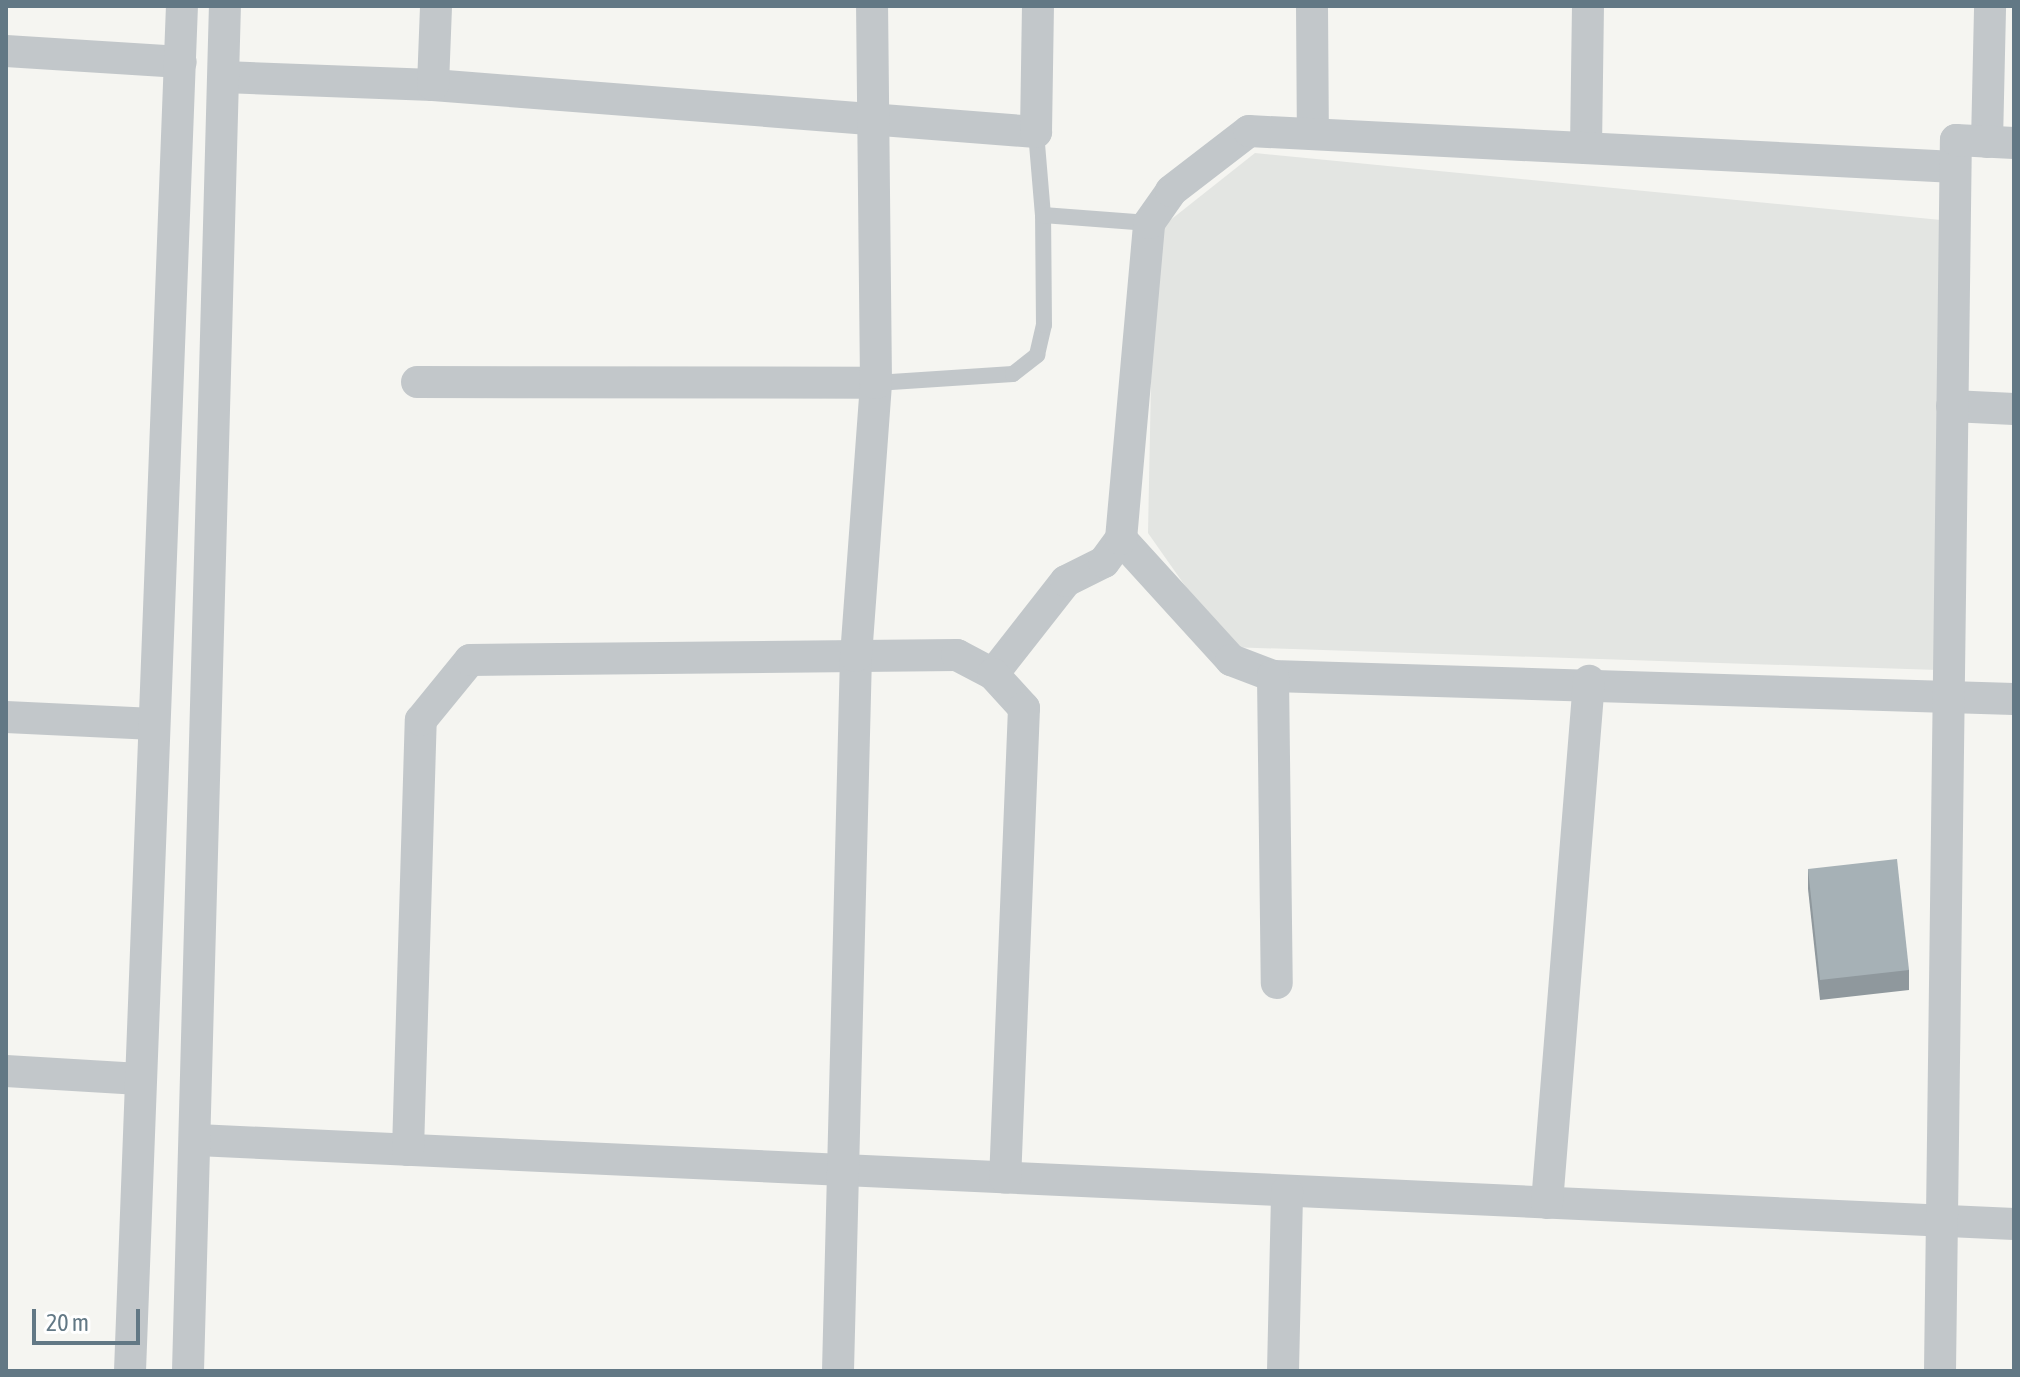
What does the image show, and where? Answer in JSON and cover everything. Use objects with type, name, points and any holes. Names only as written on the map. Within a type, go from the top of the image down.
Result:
[{"type":"street","points":[[130,1371],[182,6]]},
{"type":"street","points":[[188,1371],[197,1140],[225,6]]},
{"type":"street","points":[[433,85],[436,6]]},
{"type":"street","points":[[838,1371],[856,656],[876,383],[869,117],[872,6]]},
{"type":"street","points":[[224,77],[433,85],[1036,132],[1038,6]]},
{"type":"street","points":[[1312,6],[1313,134]]},
{"type":"street","points":[[1586,148],[1588,6]]},
{"type":"street","points":[[1940,1371],[1955,167],[1956,140],[2000,143],[1990,6]]},
{"type":"street","points":[[6,51],[181,62]]},
{"type":"street","points":[[993,674],[1066,581],[1104,562],[1121,539],[1149,223],[1171,191],[1249,131],[1955,167]]},
{"type":"street","points":[[417,382],[876,383]]},
{"type":"street","points":[[1952,406],[2014,409]]},
{"type":"street","points":[[1121,539],[1231,660],[1273,676],[1589,681],[2014,699]]},
{"type":"street","points":[[408,1150],[421,720],[442,687],[470,660],[957,655],[993,674],[1024,708],[1005,1178]]},
{"type":"street","points":[[1273,676],[1277,983]]},
{"type":"street","points":[[1547,1203],[1589,681]]},
{"type":"street","points":[[6,717],[154,724]]},
{"type":"street","points":[[6,1071],[140,1079]]},
{"type":"street","points":[[197,1140],[2014,1224]]},
{"type":"street","points":[[1283,1371],[1287,1191]]},
{"type":"lane","points":[[876,383],[1013,374],[1037,355],[1043,215],[1036,132]]},
{"type":"lane","points":[[1043,215],[1149,223]]},
{"type":"shaded area","points":[[1255,153],[1951,221],[1938,670],[1228,647],[1148,533],[1154,233]]},
{"type":"building","points":[[1897,859],[1909,970],[1820,980],[1808,869]]}]
